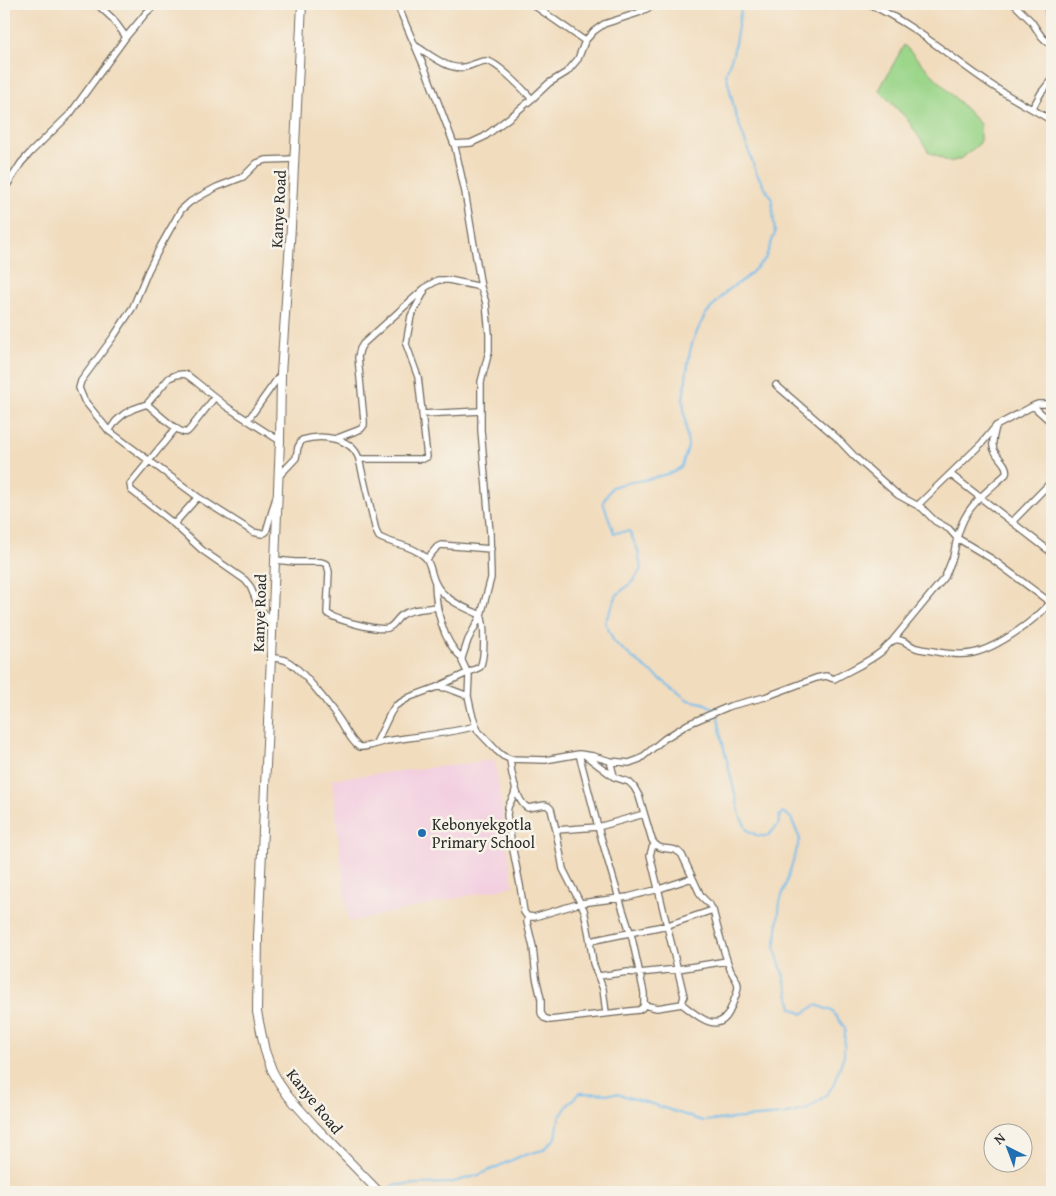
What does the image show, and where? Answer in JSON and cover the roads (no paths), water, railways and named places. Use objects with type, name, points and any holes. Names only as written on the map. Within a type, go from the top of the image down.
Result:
[{"type":"main road","name":"Kanye Road","points":[[302,4],[282,374],[258,937],[257,1012],[260,1034],[268,1059],[279,1083],[314,1125],[379,1192]]},
{"type":"street","points":[[4,190],[21,164],[70,114],[126,37],[156,4]]},
{"type":"street","points":[[396,4],[428,76],[454,144],[465,192],[481,287],[486,303],[489,351],[481,382],[481,410],[491,549],[491,578],[481,615],[468,640],[462,661],[468,672],[468,696],[476,726],[482,736],[502,756],[510,759],[545,760],[582,754],[610,761],[629,763],[640,759],[675,731],[696,720],[730,706],[765,697],[807,681],[826,676],[834,678],[882,652],[945,577],[965,517],[970,509],[1006,474],[1006,466],[993,448],[996,426]]},
{"type":"street","points":[[532,4],[584,42]]},
{"type":"street","points":[[454,144],[470,143],[484,137],[549,83],[567,72],[581,53],[584,42],[604,24],[656,4]]},
{"type":"street","points":[[869,4],[916,31],[1007,96],[1052,121]]},
{"type":"street","points":[[1014,4],[1031,22],[1044,40],[1052,44]]},
{"type":"street","points":[[1047,4],[1052,35]]},
{"type":"street","points":[[101,5],[126,37]]},
{"type":"street","points":[[415,46],[456,68],[468,67],[481,62],[490,62],[503,71],[532,99]]},
{"type":"street","points":[[1032,109],[1041,93],[1052,80]]},
{"type":"street","points":[[278,492],[266,532],[262,534],[253,532],[198,497],[109,431],[84,400],[79,388],[81,381],[133,307],[160,247],[181,210],[190,202],[217,187],[243,177],[257,163],[264,160],[295,158]]},
{"type":"street","points":[[335,439],[360,429],[364,425],[358,357],[360,349],[368,339],[426,287],[438,280],[449,280],[481,287]]},
{"type":"street","points":[[359,459],[426,458],[428,454],[418,376],[406,344],[410,316],[426,287]]},
{"type":"street","points":[[109,431],[116,420],[124,414],[147,404],[169,378],[183,374],[280,442]]},
{"type":"street","points":[[248,420],[282,374]]},
{"type":"street","points":[[776,385],[836,437],[855,457],[898,495],[918,505],[935,521],[949,529],[958,538],[992,559],[1051,602],[1031,621],[1011,635],[997,644],[974,653],[943,654],[893,640]]},
{"type":"street","points":[[147,404],[176,428],[187,432],[215,397]]},
{"type":"street","points":[[918,505],[982,443],[996,426],[1038,404],[1052,404]]},
{"type":"street","points":[[1033,406],[1052,423]]},
{"type":"street","points":[[422,414],[481,410]]},
{"type":"street","points":[[176,428],[130,484],[131,490],[174,524],[202,550],[245,580],[250,586],[258,605],[272,624]]},
{"type":"street","points":[[278,477],[296,458],[299,443],[302,440],[326,437],[351,446],[357,452],[378,534],[381,538],[416,550],[427,559],[435,584],[437,607],[447,637],[453,650],[462,658]]},
{"type":"street","points":[[950,474],[1052,553]]},
{"type":"street","points":[[1012,522],[1052,481]]},
{"type":"street","points":[[174,524],[198,497]]},
{"type":"street","points":[[427,559],[441,545],[491,549]]},
{"type":"street","points":[[275,560],[321,562],[327,564],[329,572],[327,613],[354,623],[385,628],[390,627],[401,615],[407,612],[437,607]]},
{"type":"street","points":[[376,743],[395,706],[410,697],[480,667],[484,624],[481,615],[457,603],[435,584]]},
{"type":"street","points":[[271,658],[284,660],[296,666],[323,698],[358,746],[363,748],[376,743],[450,732],[476,726]]},
{"type":"street","points":[[437,687],[447,688],[468,696]]},
{"type":"street","points":[[582,754],[629,782],[634,787],[639,796],[654,845],[661,849],[673,849],[679,852],[685,859],[701,896],[713,910],[730,971],[737,982],[738,988],[729,1014],[725,1019],[717,1022],[708,1022],[682,1004],[657,1008],[644,1005]]},
{"type":"street","points":[[528,916],[527,922],[533,947],[543,1017],[550,1020],[639,1010],[642,1008],[644,1005],[644,993],[631,933],[598,827],[582,754]]},
{"type":"street","points":[[510,759],[516,787],[526,808],[543,805],[549,807],[556,830],[563,869],[581,903],[586,920],[593,963],[603,989],[606,1013]]},
{"type":"street","points":[[610,761],[613,773]]},
{"type":"street","points":[[613,773],[620,762]]},
{"type":"street","points":[[516,787],[508,807],[507,816],[510,840],[526,915],[534,917],[581,903],[628,897],[692,878]]},
{"type":"street","points":[[556,830],[598,827],[644,814]]},
{"type":"street","points":[[654,845],[650,854],[684,996],[682,1004]]},
{"type":"street","points":[[590,941],[668,925],[713,910]]},
{"type":"street","points":[[598,976],[628,972],[639,973],[727,961]]},
{"type":"waterway","points":[[383,1192],[395,1185],[450,1183],[479,1175],[521,1156],[543,1150],[556,1138],[559,1118],[579,1093],[617,1094],[703,1121],[783,1115],[808,1109],[825,1096],[833,1086],[844,1055],[845,1028],[832,1011],[816,1005],[803,1014],[792,1008],[775,949],[780,902],[800,839],[791,818],[783,812],[780,815],[778,825],[768,836],[758,836],[747,830],[740,815],[722,740],[717,710],[703,703],[688,700],[634,659],[614,642],[605,622],[617,595],[634,580],[641,569],[638,550],[629,531],[614,533],[603,502],[612,487],[674,472],[682,466],[688,447],[683,399],[690,351],[694,338],[705,315],[727,291],[747,277],[765,259],[775,233],[772,200],[756,172],[735,113],[726,73],[733,54],[742,4]]},
{"type":"place","name":"Kebonyekgotla Primary School","points":[[422,833]]}]
